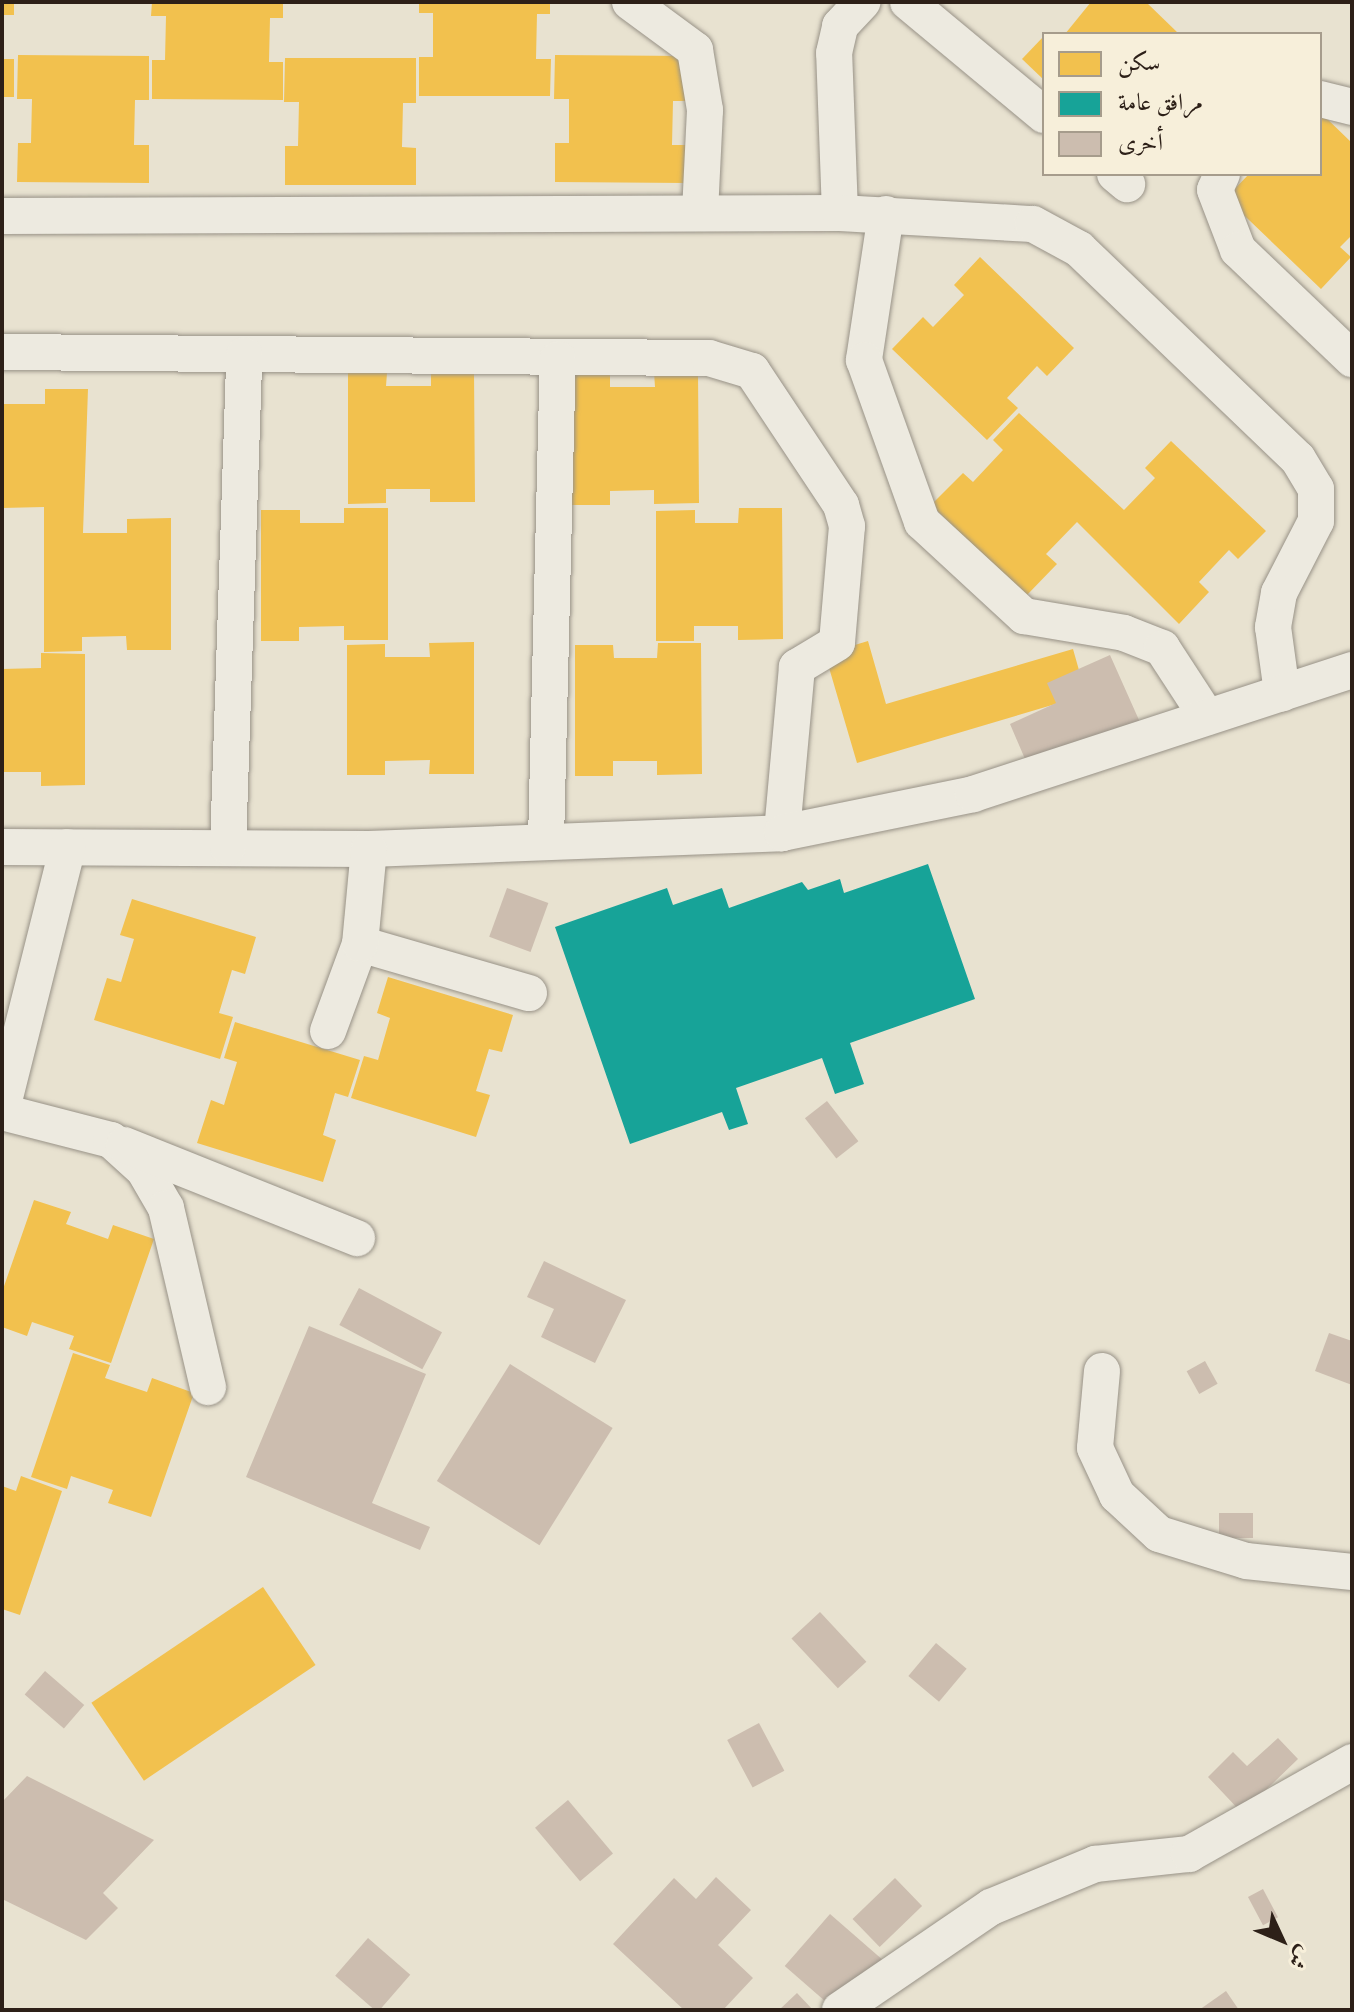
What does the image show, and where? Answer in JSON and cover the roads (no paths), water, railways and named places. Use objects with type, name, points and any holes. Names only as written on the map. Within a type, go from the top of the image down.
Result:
[{"type":"street","points":[[630,2],[695,50],[705,110],[700,213]]},
{"type":"street","points":[[840,213],[834,53],[840,26],[862,2]]},
{"type":"street","points":[[908,2],[1042,113]]},
{"type":"street","points":[[1322,100],[1352,107]]},
{"type":"street","points":[[1221,176],[1215,190],[1221,218],[1238,250],[1352,359]]},
{"type":"street","points":[[2,216],[840,213],[1033,224],[1079,249],[1298,459],[1316,489],[1316,521],[1279,593],[1273,627],[1282,693]]},
{"type":"street","points":[[886,214],[864,360],[922,522],[1024,616],[1124,633],[1162,648],[1207,717]]},
{"type":"street","points":[[2,352],[709,358],[752,371],[841,505],[847,526],[837,643],[797,667],[782,833]]},
{"type":"street","points":[[228,847],[244,355]]},
{"type":"street","points":[[546,841],[558,359]]},
{"type":"street","points":[[2,847],[369,849],[782,833],[973,794],[1352,670]]},
{"type":"street","points":[[68,847],[2,1111],[111,1140],[357,1238]]},
{"type":"street","points":[[328,1031],[360,944],[369,849]]},
{"type":"street","points":[[360,944],[529,993]]},
{"type":"street","points":[[111,1140],[137,1161],[166,1208],[208,1387]]},
{"type":"street","points":[[1102,1371],[1095,1448],[1117,1495],[1159,1534],[1246,1561],[1352,1572]]},
{"type":"street","points":[[840,2010],[991,1907],[1095,1864],[1189,1854],[1352,1762]]}]
